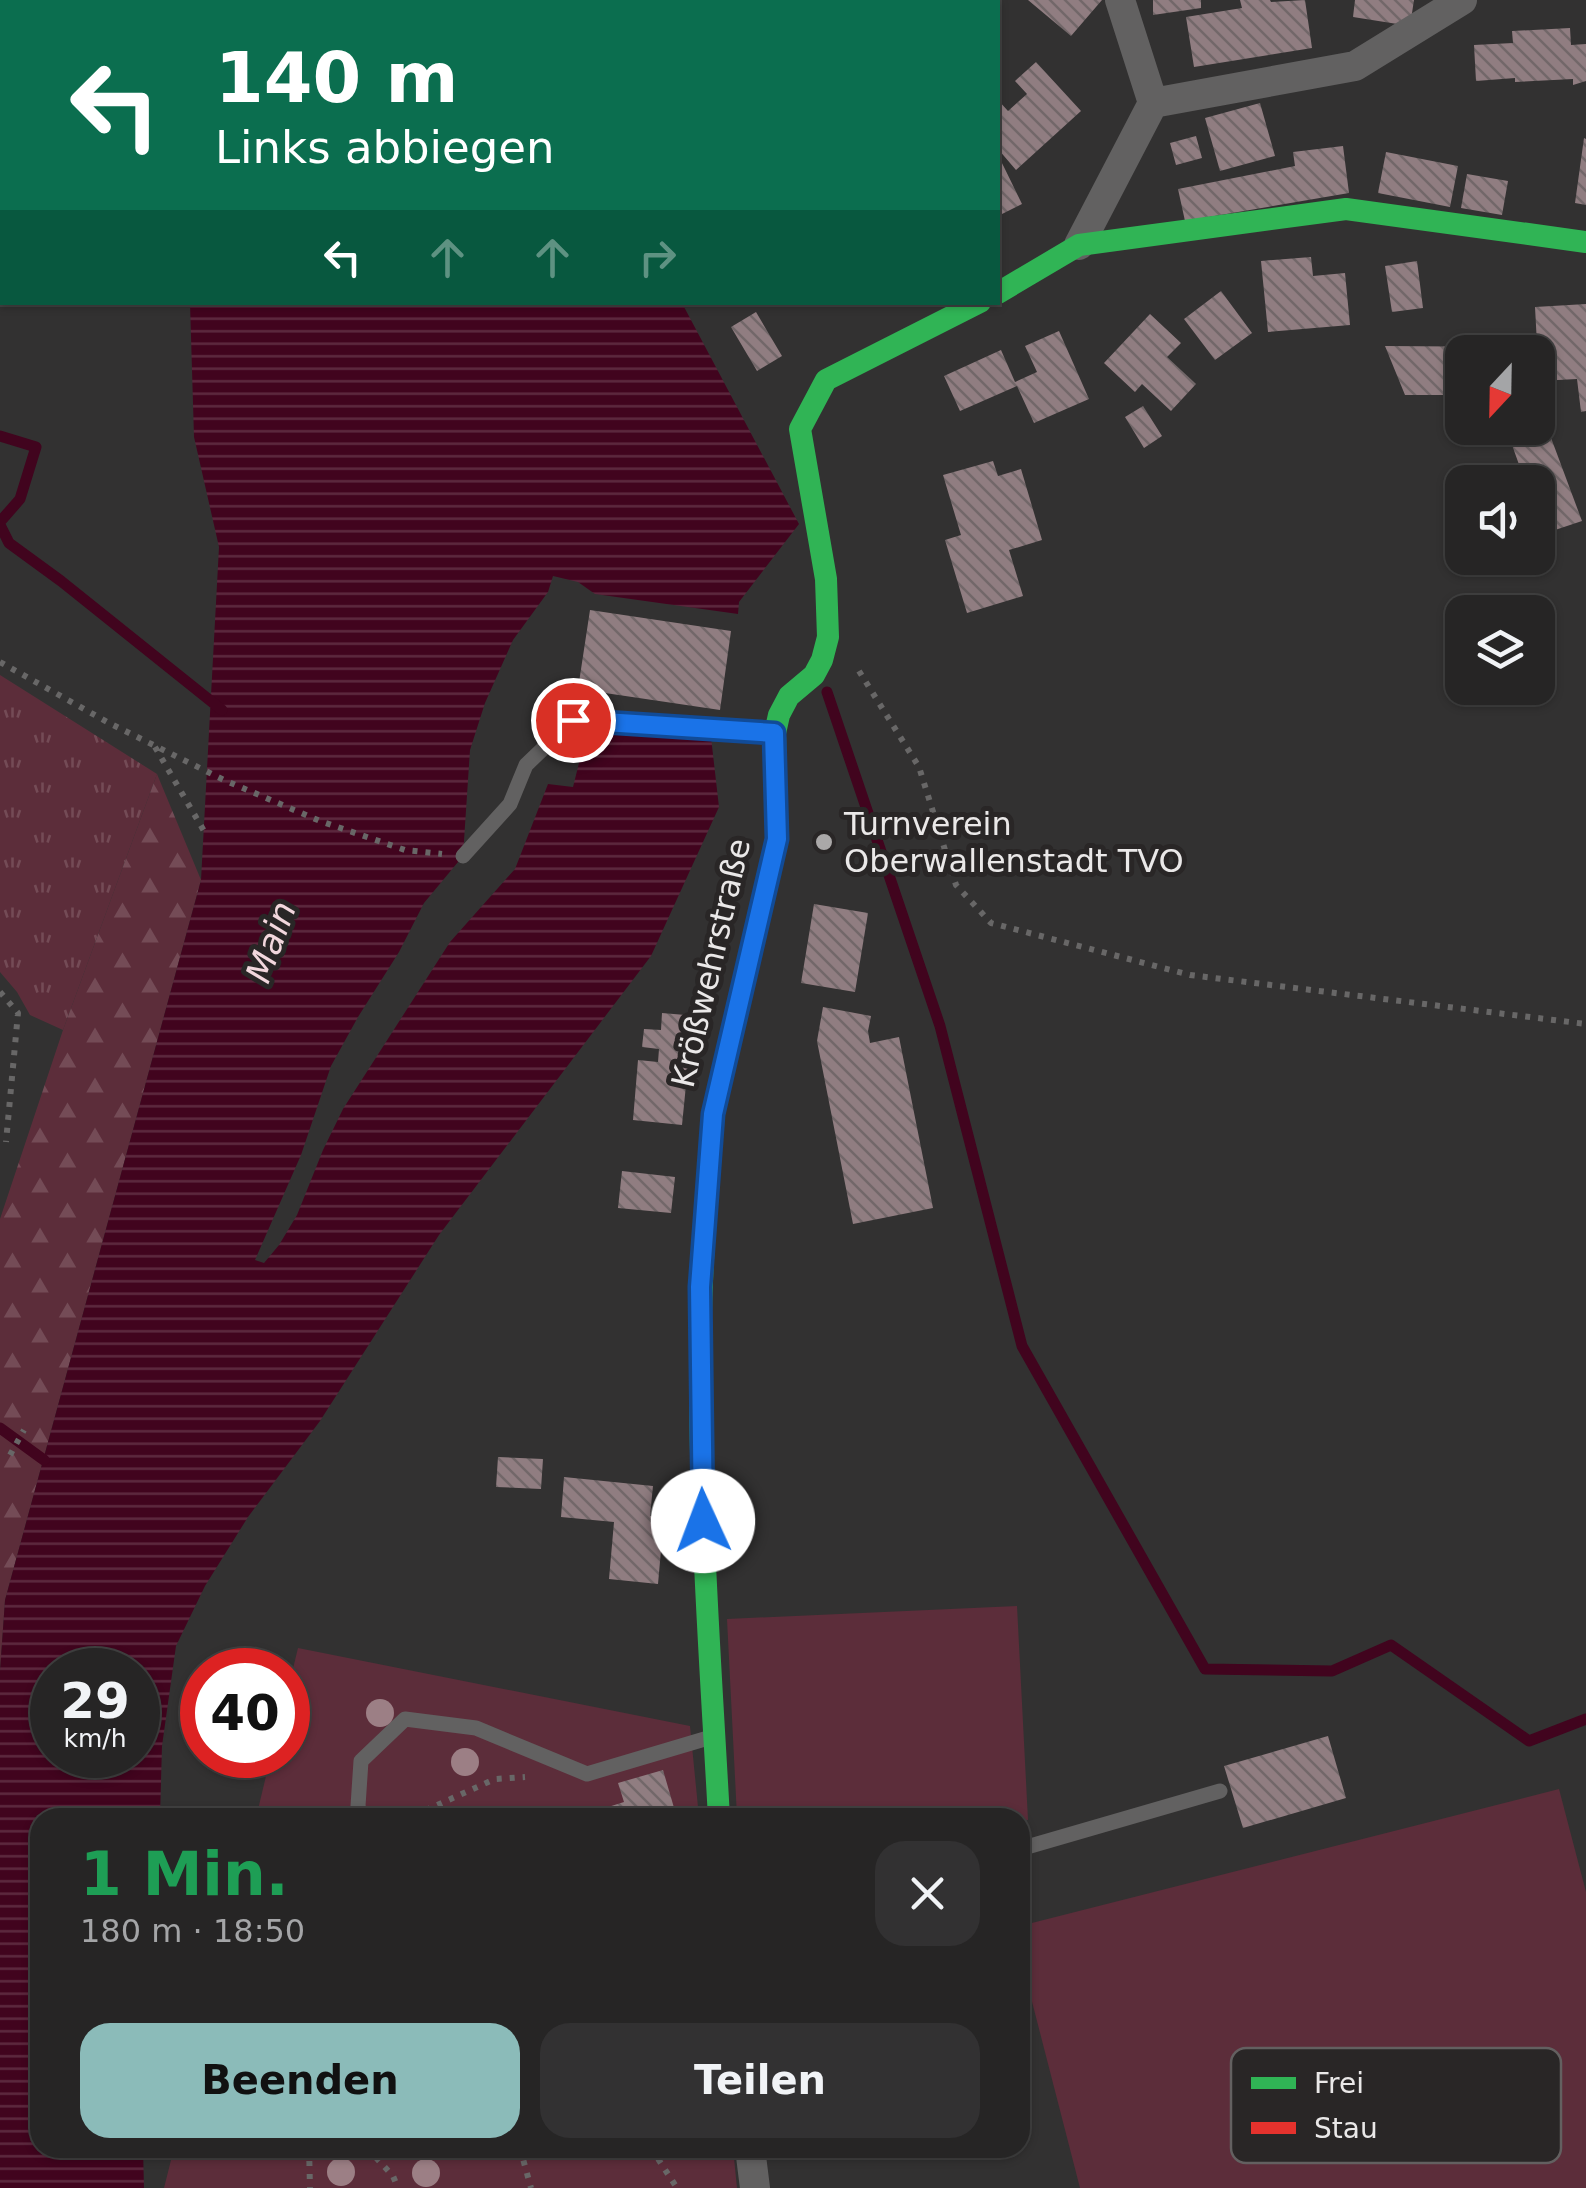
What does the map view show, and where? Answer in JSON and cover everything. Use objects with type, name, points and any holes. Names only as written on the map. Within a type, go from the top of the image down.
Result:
[{"type":"street","points":[[1080,245],[1153,103],[1120,0]]},
{"type":"street","points":[[1153,103],[1355,66],[1462,0]]},
{"type":"street","points":[[1000,292],[1080,245],[1346,208],[1586,242]]},
{"type":"street","name":"Krößwehrstraße","points":[[718,1808],[701,1485],[700,1287],[713,1114],[777,839],[774,733],[778,714],[789,696],[814,674],[822,660],[828,637],[826,579],[800,430],[826,380],[974,305]]},
{"type":"street","points":[[751,2158],[754,2188]]},
{"type":"lane","points":[[464,856],[510,804],[526,764],[573,720],[774,733]]},
{"type":"lane","points":[[359,1808],[361,1761],[405,1720],[476,1728],[586,1774],[714,1736]]},
{"type":"lane","points":[[1030,1846],[1220,1792]]},
{"type":"path","points":[[828,637],[850,656],[919,767],[956,886],[991,923],[1190,975],[1586,1024]]},
{"type":"path","points":[[0,662],[203,771],[404,850],[464,856]]},
{"type":"path","points":[[154,746],[204,831]]},
{"type":"path","points":[[0,992],[18,1013],[6,1142]]},
{"type":"path","points":[[10,1455],[24,1430]]},
{"type":"path","points":[[436,1808],[495,1779],[532,1777]]},
{"type":"path","points":[[309,2158],[310,2188]]},
{"type":"path","points":[[376,2158],[398,2188]]},
{"type":"path","points":[[523,2158],[531,2188]]},
{"type":"path","points":[[657,2158],[677,2188]]},
{"type":"green space","points":[[0,675],[157,774],[63,1030],[30,1015],[0,972]]},
{"type":"green space","points":[[157,774],[201,880],[5,1600],[0,1671],[0,1219],[63,1030]]},
{"type":"green space","points":[[1017,1606],[1027,1808],[737,1808],[727,1619]]},
{"type":"green space","points":[[310,1650],[690,1726],[698,1808],[258,1808],[266,1778],[310,1778]]},
{"type":"green space","points":[[1559,1789],[1586,1892],[1586,2188],[1080,2188],[1030,1994],[1030,1923]]},
{"type":"green space","points":[[172,2158],[734,2158],[737,2188],[164,2188]]},
{"type":"water","name":"Main","points":[[190,305],[683,305],[799,524],[739,602],[738,614],[595,594],[578,582],[553,576],[548,592],[513,640],[485,703],[470,750],[463,856],[424,903],[331,1066],[301,1155],[255,1260],[264,1263],[279,1245],[297,1215],[343,1109],[450,942],[515,869],[548,784],[573,787],[588,727],[711,737],[719,807],[651,956],[439,1235],[320,1421],[248,1517],[205,1586],[176,1646],[162,1746],[160,1808],[30,1808],[30,2158],[143,2158],[144,2188],[0,2188],[0,1671],[5,1600],[201,880],[219,547],[194,437]]},
{"type":"building","points":[[1028,0],[1102,0],[1071,36]]},
{"type":"building","points":[[1153,0],[1201,0],[1201,8],[1153,15]]},
{"type":"building","points":[[1240,0],[1305,0],[1312,48],[1194,67],[1186,17],[1242,8]]},
{"type":"building","points":[[1355,0],[1414,0],[1410,26],[1353,17]]},
{"type":"building","points":[[1570,28],[1571,45],[1586,44],[1586,81],[1573,85],[1573,79],[1476,81],[1474,45],[1513,43],[1512,31]]},
{"type":"building","points":[[1036,62],[1081,111],[1016,170],[1000,151],[1000,102],[1008,111],[1027,94],[1015,81]]},
{"type":"building","points":[[1260,103],[1275,156],[1220,171],[1205,118]]},
{"type":"building","points":[[1196,136],[1202,158],[1176,165],[1170,143]]},
{"type":"building","points":[[1586,139],[1586,205],[1575,203]]},
{"type":"building","points":[[1343,146],[1349,193],[1185,221],[1178,189],[1295,166],[1293,152]]},
{"type":"building","points":[[1386,152],[1458,166],[1450,207],[1378,193]]},
{"type":"building","points":[[1000,164],[1022,204],[1000,215]]},
{"type":"building","points":[[1467,174],[1508,181],[1502,215],[1461,208]]},
{"type":"building","points":[[1311,257],[1313,276],[1345,273],[1350,325],[1268,332],[1261,261]]},
{"type":"building","points":[[1417,261],[1423,308],[1392,312],[1385,266]]},
{"type":"building","points":[[1221,291],[1252,333],[1215,360],[1184,319]]},
{"type":"building","points":[[1586,304],[1586,411],[1581,412],[1577,379],[1555,380],[1555,335],[1537,335],[1535,307]]},
{"type":"building","points":[[756,312],[782,356],[757,371],[731,327]]},
{"type":"building","points":[[1150,314],[1181,343],[1167,357],[1196,384],[1171,411],[1142,384],[1135,392],[1104,363]]},
{"type":"building","points":[[1059,331],[1089,399],[1034,423],[1017,386],[960,411],[944,376],[1001,350],[1015,382],[1037,372],[1025,346]]},
{"type":"building","points":[[1385,346],[1445,346],[1445,395],[1405,395]]},
{"type":"building","points":[[1143,406],[1162,436],[1144,448],[1125,417]]},
{"type":"building","points":[[1512,445],[1554,445],[1582,521],[1555,530],[1555,465],[1519,465]]},
{"type":"building","points":[[993,461],[998,476],[1021,469],[1042,540],[1009,550],[1023,596],[967,613],[945,540],[961,535],[943,475]]},
{"type":"building","points":[[590,610],[731,631],[720,710],[578,689]]},
{"type":"building","points":[[814,904],[868,913],[855,992],[801,983]]},
{"type":"building","points":[[823,1007],[871,1016],[870,1043],[899,1037],[933,1208],[853,1224],[817,1041]]},
{"type":"building","points":[[662,1013],[697,1016],[682,1125],[633,1120],[638,1060],[658,1062],[659,1049],[642,1047],[644,1029],[661,1030]]},
{"type":"building","points":[[622,1171],[675,1177],[671,1213],[618,1208]]},
{"type":"building","points":[[498,1457],[543,1459],[541,1489],[496,1487]]},
{"type":"building","points":[[564,1477],[653,1486],[650,1516],[664,1517],[658,1584],[609,1579],[614,1522],[561,1517]]},
{"type":"building","points":[[1328,1736],[1346,1798],[1243,1828],[1224,1766]]},
{"type":"building","points":[[663,1770],[674,1808],[605,1808],[624,1802],[618,1783]]},
{"type":"waterway","points":[[0,436],[36,447],[20,499],[0,522]]},
{"type":"waterway","points":[[0,525],[9,543],[222,710]]},
{"type":"waterway","points":[[827,692],[940,1026],[1022,1346],[1205,1669],[1332,1671],[1391,1645],[1529,1741],[1586,1719]]},
{"type":"waterway","points":[[0,1428],[44,1460]]},
{"type":"traffic: fast","points":[[1000,292],[1079,245],[1346,209],[1586,242]]},
{"type":"traffic: fast","points":[[776,805],[775,733],[779,715],[789,696],[814,675],[828,637],[826,579],[800,429],[826,380],[974,305]]},
{"type":"traffic: fast","points":[[706,1210],[701,1438],[718,1808]]},
{"type":"traffic: jam","points":[[706,1210],[713,1114],[777,839],[776,805]]},
{"type":"place","name":"Turnverein Oberwallenstadt TVO","points":[[824,842]]},
{"type":"route","points":[[573,720],[774,733],[777,839],[713,1114],[700,1287],[703,1521]]}]
